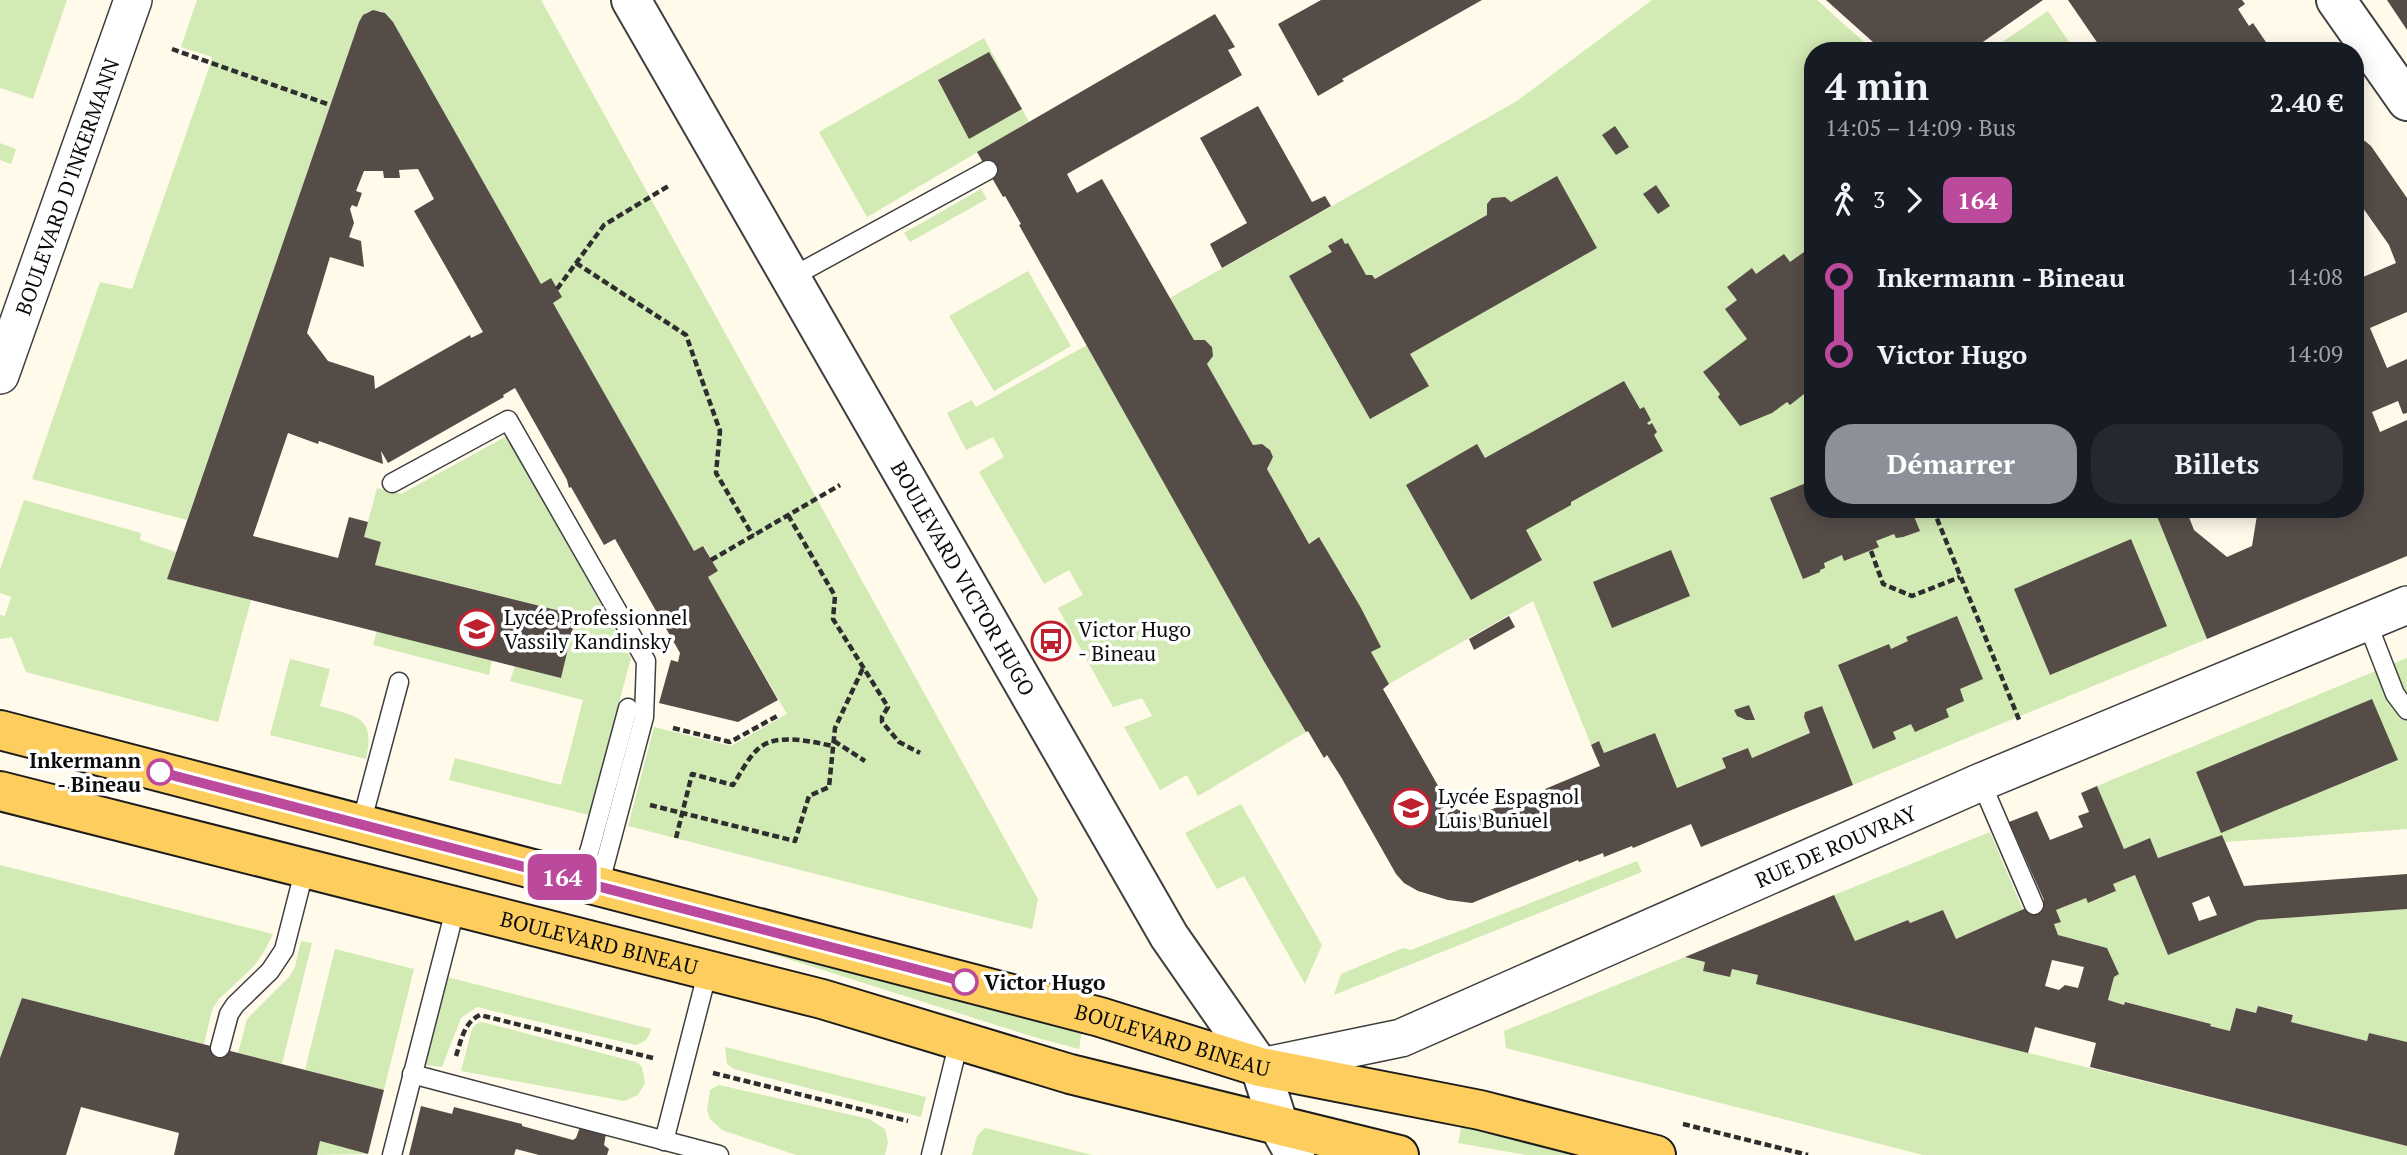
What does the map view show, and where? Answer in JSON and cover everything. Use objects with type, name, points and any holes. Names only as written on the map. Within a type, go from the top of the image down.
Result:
[{"type":"main road","name":"BOULEVARD BINEAU","points":[[0,730],[1100,1017],[1259,1067],[1480,1110],[1656,1155]]},
{"type":"main road","name":"BOULEVARD BINEAU","points":[[0,791],[822,999],[1287,1140],[1399,1155]]},
{"type":"street","name":"BOULEVARD D'INKERMANN","points":[[0,375],[133,0]]},
{"type":"street","name":"BOULEVARD VICTOR HUGO","points":[[631,0],[1169,936],[1259,1067],[1287,1140]]},
{"type":"street","points":[[2336,0],[2407,101]]},
{"type":"street","name":"RUE DE ROUVRAY","points":[[1259,1067],[1401,1038],[1981,782],[2407,605]]},
{"type":"lane","points":[[790,278],[988,170]]},
{"type":"lane","points":[[393,483],[508,420],[646,661],[643,720],[589,884]]},
{"type":"lane","points":[[2367,622],[2395,694],[2407,710]]},
{"type":"lane","points":[[361,824],[398,682]]},
{"type":"lane","points":[[589,884],[590,849],[628,708]]},
{"type":"lane","points":[[1981,782],[2034,905]]},
{"type":"lane","points":[[220,1048],[229,1014],[270,971],[284,950],[305,868]]},
{"type":"lane","points":[[391,1155],[456,906]]},
{"type":"lane","points":[[664,1140],[708,970]]},
{"type":"lane","points":[[931,1155],[959,1041]]},
{"type":"lane","points":[[412,1074],[719,1155]]},
{"type":"path","points":[[172,50],[330,105]]},
{"type":"path","points":[[557,289],[604,225],[670,185]]},
{"type":"path","points":[[576,264],[686,335],[720,431],[716,473],[753,536]]},
{"type":"path","points":[[711,560],[840,485]]},
{"type":"path","points":[[788,515],[835,596],[833,619],[888,707],[882,722],[899,742],[920,753]]},
{"type":"path","points":[[1937,518],[2036,760]]},
{"type":"path","points":[[1871,551],[1883,584],[1912,596],[1961,577]]},
{"type":"path","points":[[642,803],[795,841],[809,796],[829,787],[835,728],[863,667]]},
{"type":"path","points":[[643,720],[730,742],[779,715]]},
{"type":"path","points":[[676,838],[692,775],[733,785],[759,748],[773,742],[791,740],[833,744],[866,761]]},
{"type":"green space","points":[[0,0],[67,0],[33,99],[0,89]]},
{"type":"green space","points":[[197,0],[541,0],[1038,899],[1032,929],[628,826],[654,727],[731,746],[787,714],[708,577],[718,571],[704,546],[694,551],[553,303],[562,297],[551,279],[541,284],[393,22],[381,11],[367,12],[359,22],[187,520],[32,479],[100,282],[132,289],[209,68],[212,57],[181,47]]},
{"type":"green space","points":[[1652,0],[1817,0],[1864,42],[1804,42],[1804,518],[2158,518],[2207,639],[1853,785],[1821,706],[1805,712],[1804,718],[1810,733],[1752,758],[1748,748],[1722,757],[1726,768],[1677,788],[1655,733],[1604,753],[1599,742],[1591,745],[1533,601],[1389,684],[1371,652],[1380,647],[1343,576],[1320,538],[1309,544],[1267,469],[1273,457],[1270,450],[1260,444],[1253,445],[1207,364],[1213,356],[1212,347],[1205,340],[1194,340],[1170,298],[1517,101]],"holes":[[[1749,705],[1755,719],[1748,720],[1738,716],[1734,710]]]},
{"type":"green space","points":[[2048,11],[2069,42],[2002,42]]},
{"type":"green space","points":[[984,38],[1029,122],[867,217],[819,132]]},
{"type":"green space","points":[[0,143],[16,149],[11,164],[0,160]]},
{"type":"green space","points":[[981,189],[987,199],[910,242],[904,233]]},
{"type":"green space","points":[[1028,271],[1071,346],[994,391],[949,316]]},
{"type":"green space","points":[[1087,345],[1306,732],[1198,796],[1187,775],[1160,790],[1124,727],[1152,716],[1142,698],[1113,707],[1058,608],[1083,595],[1069,570],[1044,584],[979,472],[1004,457],[993,437],[966,450],[947,413],[972,400],[976,407]]},
{"type":"green space","points":[[507,436],[631,658],[589,815],[449,780],[455,758],[561,785],[583,700],[510,681],[515,666],[561,678],[576,615],[375,565],[381,542],[364,537],[377,488],[401,494]]},
{"type":"green space","points":[[24,500],[141,533],[140,540],[176,552],[167,579],[251,600],[218,722],[26,672],[12,637],[0,639],[0,615],[5,616],[11,597],[0,593],[0,570]]},
{"type":"green space","points":[[377,630],[492,660],[489,675],[373,645]]},
{"type":"green space","points":[[2407,658],[2407,829],[2225,842],[2222,835],[2158,858],[2150,838],[2124,849],[2097,786]],"holes":[[[2372,700],[2397,761],[2221,832],[2196,772]]]},
{"type":"green space","points":[[290,659],[330,669],[320,706],[360,720],[368,734],[366,759],[270,735]]},
{"type":"green space","points":[[1241,804],[1322,945],[1305,984],[1244,876],[1217,889],[1185,833]]},
{"type":"green space","points":[[1990,832],[2023,910],[1956,939],[1943,910],[1910,923],[1908,920],[1855,941],[1834,895]]},
{"type":"green space","points":[[1637,861],[1642,872],[1334,995],[1341,974],[1403,948],[1411,950]]},
{"type":"green space","points":[[0,865],[273,934],[254,966],[218,1000],[212,1010],[204,1044],[22,998],[0,1058]]},
{"type":"green space","points":[[2135,875],[2168,955],[2258,920],[2407,909],[2407,1042],[2369,1033],[2367,1041],[2291,1022],[2293,1014],[2258,1006],[2256,1013],[2236,1008],[2230,1031],[2126,1002],[2124,1005],[2108,1000],[2114,977],[2119,974],[2107,948],[2058,935],[2054,924],[2061,921],[2056,910],[2086,898],[2089,903],[2115,892],[2113,884]]},
{"type":"green space","points":[[728,940],[1082,1030],[1079,1049],[1034,1037]]},
{"type":"green space","points":[[301,941],[312,943],[282,1064],[238,1053],[247,1019],[290,976]]},
{"type":"green space","points":[[335,949],[414,969],[384,1090],[305,1070]]},
{"type":"green space","points":[[1685,957],[1705,962],[1703,971],[1729,977],[1732,969],[1758,975],[1757,984],[2407,1146],[2407,1155],[1923,1155],[1506,1048],[1504,1031]]},
{"type":"green space","points":[[447,977],[651,1029],[646,1039],[636,1045],[477,1007],[461,1018],[442,1067],[424,1065]]},
{"type":"green space","points":[[482,1022],[636,1062],[642,1067],[645,1083],[638,1095],[624,1101],[461,1071],[472,1029]]},
{"type":"green space","points":[[725,1047],[926,1097],[921,1117],[734,1069],[727,1064]]},
{"type":"green space","points":[[719,1085],[869,1119],[885,1129],[888,1142],[885,1155],[796,1155],[722,1130],[710,1119],[707,1110],[710,1090]]},
{"type":"green space","points":[[1462,1124],[1587,1155],[1526,1155],[1458,1143]]},
{"type":"green space","points":[[985,1128],[1092,1155],[972,1155],[977,1136]]},
{"type":"green space","points":[[320,1141],[368,1154],[317,1155]]},
{"type":"building","points":[[1321,0],[1482,0],[1342,79],[1344,81],[1318,96],[1278,24]]},
{"type":"building","points":[[1826,0],[2043,0],[1983,42],[1873,42]]},
{"type":"building","points":[[2068,0],[2242,0],[2245,4],[2238,9],[2249,26],[2253,23],[2266,42],[2097,42]]},
{"type":"building","points":[[2387,0],[2407,0],[2407,30]]},
{"type":"building","points":[[373,10],[385,13],[393,22],[541,284],[551,278],[562,297],[553,303],[694,551],[703,546],[718,571],[708,577],[778,700],[738,722],[659,703],[671,660],[678,662],[680,653],[615,539],[604,545],[571,487],[569,488],[515,388],[503,395],[504,397],[388,463],[381,451],[383,464],[288,433],[253,536],[338,558],[349,517],[368,522],[364,537],[381,542],[375,565],[576,615],[561,678],[167,579],[363,15]],"holes":[[[418,169],[434,199],[414,211],[483,332],[471,338],[470,335],[375,389],[374,376],[328,361],[307,333],[330,257],[364,267],[361,241],[349,237],[354,223],[350,209],[352,205],[357,207],[362,193],[356,191],[364,171],[383,171],[384,178],[400,178],[399,170]]]},
{"type":"building","points":[[1215,14],[1235,47],[1228,50],[1242,75],[1067,174],[1077,193],[1102,179],[1194,340],[1205,340],[1212,347],[1213,356],[1207,364],[1253,445],[1262,444],[1270,450],[1273,457],[1267,469],[1309,544],[1319,537],[1381,647],[1371,652],[1389,684],[1383,689],[1449,805],[1440,809],[1444,815],[1456,809],[1469,814],[1474,827],[1481,824],[1478,815],[1507,803],[1510,808],[1548,794],[1545,789],[1600,766],[1591,745],[1599,741],[1604,753],[1655,733],[1677,788],[1726,768],[1722,758],[1748,748],[1752,758],[1810,733],[1804,717],[1805,712],[1822,706],[1853,785],[1701,847],[1691,824],[1633,848],[1632,846],[1604,857],[1603,853],[1579,862],[1578,860],[1472,903],[1448,900],[1418,891],[1404,883],[1396,874],[1341,777],[1327,755],[1324,758],[1308,731],[1306,732],[1265,663],[1019,225],[1021,224],[977,152]]},
{"type":"building","points":[[989,52],[1022,109],[969,139],[938,80]]},
{"type":"building","points":[[1258,106],[1312,202],[1325,196],[1331,206],[1222,268],[1210,244],[1247,223],[1200,138]]},
{"type":"building","points":[[1615,126],[1629,147],[1616,155],[1602,135]]},
{"type":"building","points":[[2364,141],[2371,146],[2407,198],[2407,312],[2370,328],[2387,368],[2407,359],[2407,413],[2403,414],[2398,401],[2372,412],[2380,432],[2407,420],[2407,556],[2207,639],[2158,518],[2189,518],[2194,530],[2227,557],[2252,546],[2257,518],[2364,518],[2364,277],[2396,263],[2389,245],[2364,209]]},
{"type":"building","points":[[1557,176],[1597,248],[1410,354],[1429,386],[1370,419],[1289,276],[1332,252],[1328,246],[1342,238],[1345,244],[1348,243],[1366,275],[1372,275],[1375,279],[1487,215],[1487,204],[1492,198],[1505,197],[1511,202]]},
{"type":"building","points":[[1656,185],[1670,206],[1658,214],[1643,194]]},
{"type":"building","points":[[1804,252],[1804,394],[1790,405],[1787,402],[1772,413],[1740,426],[1703,372],[1747,339],[1725,309],[1737,300],[1727,287],[1752,268],[1756,274],[1784,254],[1790,262]]},
{"type":"building","points":[[1624,381],[1640,409],[1644,407],[1651,420],[1647,423],[1652,423],[1657,432],[1654,435],[1663,451],[1526,530],[1542,560],[1471,600],[1406,485],[1477,444],[1485,458]]},
{"type":"building","points":[[1804,484],[1804,518],[1915,518],[1920,531],[1896,538],[1894,534],[1876,541],[1879,547],[1844,561],[1842,555],[1824,563],[1825,568],[1820,572],[1803,579],[1770,498]]},
{"type":"building","points":[[2131,539],[2167,626],[2050,675],[2014,589]]},
{"type":"building","points":[[1671,550],[1690,596],[1612,628],[1593,582]]},
{"type":"building","points":[[1509,616],[1515,627],[1474,650],[1469,639]]},
{"type":"building","points":[[1957,616],[1983,679],[1960,689],[1964,701],[1946,709],[1949,717],[1915,732],[1911,724],[1893,732],[1896,739],[1873,749],[1838,665],[1889,644],[1891,649],[1908,641],[1906,637]]},
{"type":"building","points":[[2372,699],[2398,760],[2221,833],[2196,772]]},
{"type":"building","points":[[1749,705],[1755,720],[1737,716],[1734,710]]},
{"type":"building","points":[[2097,786],[2124,849],[2150,838],[2158,858],[2222,835],[2244,886],[2407,874],[2407,909],[2258,920],[2168,955],[2135,875],[2113,884],[2116,891],[2088,903],[2086,898],[2056,910],[2061,922],[2054,924],[2058,935],[2107,948],[2119,974],[2114,977],[2108,1000],[2124,1005],[2125,1002],[2230,1031],[2236,1008],[2256,1013],[2258,1006],[2293,1015],[2291,1022],[2367,1041],[2369,1033],[2407,1042],[2407,1146],[2090,1067],[2096,1043],[2035,1027],[2028,1053],[1756,984],[1758,975],[1732,969],[1730,977],[1703,971],[1705,962],[1685,957],[1834,895],[1855,941],[1908,920],[1910,923],[1943,910],[1956,939],[2044,900],[2009,822],[2037,811],[2050,840],[2083,827],[2078,816],[2089,812],[2081,793]],"holes":[[[2209,896],[2217,915],[2199,921],[2192,903]],[[2052,960],[2084,967],[2078,988],[2065,985],[2059,990],[2045,986]]]},
{"type":"building","points":[[22,998],[384,1090],[368,1154],[320,1141],[317,1155],[174,1155],[179,1133],[81,1107],[66,1155],[0,1155],[0,1058]]},
{"type":"building","points":[[421,1106],[452,1114],[454,1107],[573,1140],[580,1127],[606,1134],[604,1145],[609,1149],[607,1155],[539,1155],[516,1149],[514,1155],[409,1155]]},
{"type":"bus line","name":"164","points":[[160,772],[965,982]]},
{"type":"place","name":"Lycée Professionnel Vassily Kandinsky","points":[[477,629]]},
{"type":"place","name":"Victor Hugo - Bineau","points":[[1051,641]]},
{"type":"place","name":"Inkermann - Bineau","points":[[160,772]]},
{"type":"place","name":"Lycée Espagnol Luis Buñuel","points":[[1411,808]]},
{"type":"place","name":"Victor Hugo","points":[[965,982]]}]
